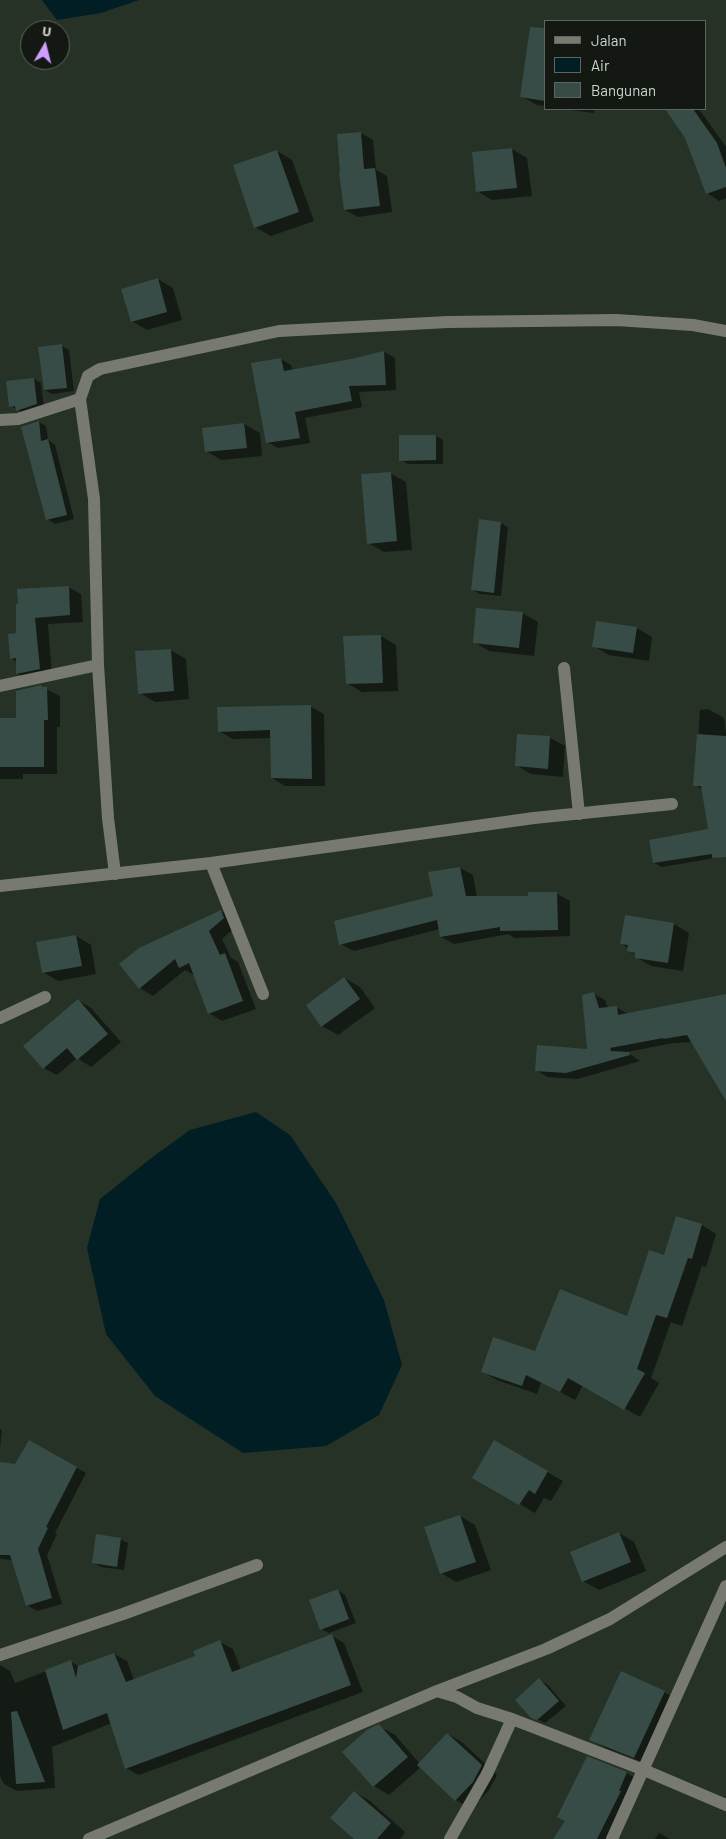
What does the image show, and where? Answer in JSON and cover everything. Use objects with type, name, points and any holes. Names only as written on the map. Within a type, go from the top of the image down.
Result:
[{"type":"street","points":[[115,874],[108,818],[98,665],[94,499],[80,399],[88,376],[100,368],[279,331],[448,322],[616,320],[693,326],[726,331]]},
{"type":"street","points":[[0,420],[18,419],[80,399]]},
{"type":"street","points":[[0,686],[98,665]]},
{"type":"street","points":[[564,668],[580,814]]},
{"type":"street","points":[[0,886],[211,863],[534,818],[672,804]]},
{"type":"street","points":[[211,863],[263,994]]},
{"type":"street","points":[[0,1018],[45,996]]},
{"type":"street","points":[[89,1839],[437,1691],[546,1649],[610,1619],[726,1547]]},
{"type":"street","points":[[0,1655],[123,1614],[257,1565]]},
{"type":"street","points":[[612,1839],[726,1586]]},
{"type":"street","points":[[437,1691],[457,1697],[477,1708],[512,1719],[644,1770],[726,1805]]},
{"type":"street","points":[[450,1839],[486,1774],[512,1719]]},
{"type":"water","points":[[42,0],[139,0],[101,13],[57,20]]},
{"type":"water","points":[[256,1112],[290,1135],[336,1203],[384,1300],[402,1365],[379,1415],[326,1446],[243,1453],[155,1396],[106,1334],[87,1248],[100,1199],[190,1130]]},
{"type":"building","points":[[530,27],[544,28],[544,101],[520,97]]},
{"type":"building","points":[[666,110],[694,110],[717,143],[726,168],[726,187],[706,194],[685,138]]},
{"type":"building","points":[[361,132],[364,169],[375,168],[380,206],[344,210],[337,134]]},
{"type":"building","points":[[512,148],[517,188],[476,192],[472,152]]},
{"type":"building","points":[[277,150],[299,212],[254,228],[233,165]]},
{"type":"building","points":[[158,278],[167,312],[131,322],[121,289]]},
{"type":"building","points":[[62,344],[67,388],[44,390],[38,347]]},
{"type":"building","points":[[384,351],[386,385],[349,386],[352,401],[295,412],[300,438],[266,443],[251,363],[281,358],[284,371]]},
{"type":"building","points":[[34,378],[37,404],[16,411],[15,406],[9,407],[6,381]]},
{"type":"building","points":[[39,421],[41,441],[48,439],[67,515],[46,520],[21,427]]},
{"type":"building","points":[[244,423],[247,448],[205,452],[202,428]]},
{"type":"building","points":[[399,435],[436,435],[436,460],[399,461]]},
{"type":"building","points":[[391,472],[397,541],[367,544],[361,474]]},
{"type":"building","points":[[479,519],[501,522],[494,593],[471,590]]},
{"type":"building","points":[[69,586],[70,615],[35,618],[40,669],[16,674],[16,658],[10,659],[8,634],[16,633],[17,589]]},
{"type":"building","points":[[476,608],[523,612],[519,648],[473,643]]},
{"type":"building","points":[[596,621],[637,627],[633,653],[592,647]]},
{"type":"building","points":[[381,635],[383,683],[346,684],[343,636]]},
{"type":"building","points":[[171,649],[174,691],[138,694],[135,651]]},
{"type":"building","points":[[41,685],[42,687],[47,687],[48,720],[44,720],[44,767],[0,767],[0,718],[16,718],[16,691]]},
{"type":"building","points":[[311,705],[312,779],[271,778],[270,730],[218,732],[217,707]]},
{"type":"building","points":[[517,734],[550,736],[548,769],[515,766]]},
{"type":"building","points":[[697,734],[726,736],[726,857],[712,858],[712,854],[653,863],[649,840],[708,829],[701,786],[693,786]]},
{"type":"building","points":[[460,867],[466,896],[528,896],[528,892],[557,892],[558,930],[500,931],[500,927],[440,937],[437,920],[339,945],[334,921],[433,896],[428,872]]},
{"type":"building","points":[[221,910],[224,918],[209,931],[220,955],[225,953],[243,1001],[208,1014],[189,963],[179,968],[175,959],[139,989],[119,964],[139,948]]},
{"type":"building","points":[[625,915],[674,923],[668,963],[635,958],[635,953],[627,951],[628,945],[620,944]]},
{"type":"building","points":[[76,935],[82,966],[42,973],[36,942]]},
{"type":"building","points":[[344,977],[360,999],[321,1027],[306,1005]]},
{"type":"building","points":[[594,992],[599,1008],[617,1006],[618,1015],[726,994],[726,1101],[687,1035],[610,1048],[611,1051],[629,1052],[630,1055],[566,1073],[535,1071],[537,1045],[587,1049],[582,995]]},
{"type":"building","points":[[78,999],[108,1034],[77,1060],[67,1048],[43,1069],[23,1046]]},
{"type":"building","points":[[676,1216],[702,1224],[692,1259],[688,1258],[667,1318],[656,1315],[637,1369],[645,1373],[624,1410],[568,1378],[560,1392],[526,1375],[522,1386],[481,1372],[493,1337],[535,1351],[560,1289],[627,1316],[649,1250],[664,1255]]},
{"type":"building","points":[[29,1440],[77,1467],[46,1527],[48,1528],[38,1549],[52,1598],[26,1606],[10,1555],[0,1555],[0,1462],[15,1464]]},
{"type":"building","points":[[494,1440],[548,1471],[535,1494],[529,1490],[519,1505],[472,1478]]},
{"type":"building","points":[[460,1515],[476,1562],[440,1574],[424,1527]]},
{"type":"building","points":[[619,1532],[631,1562],[582,1582],[570,1552]]},
{"type":"building","points":[[96,1534],[121,1538],[117,1567],[92,1563]]},
{"type":"building","points":[[338,1589],[349,1619],[320,1630],[309,1600]]},
{"type":"building","points":[[332,1634],[351,1685],[125,1769],[107,1713],[63,1730],[45,1670],[71,1660],[76,1678],[78,1666],[114,1653],[126,1682],[195,1656],[193,1651],[220,1640],[232,1672]]},
{"type":"building","points":[[621,1671],[665,1691],[634,1758],[589,1740]]},
{"type":"building","points":[[539,1678],[559,1701],[537,1720],[531,1718],[515,1700]]},
{"type":"building","points":[[17,1711],[45,1782],[16,1784],[11,1712]]},
{"type":"building","points":[[379,1724],[408,1757],[373,1787],[342,1752],[368,1729]]},
{"type":"building","points":[[447,1733],[482,1765],[473,1782],[455,1801],[417,1765]]},
{"type":"building","points":[[587,1756],[627,1772],[619,1791],[621,1791],[597,1839],[553,1839],[565,1821],[557,1817]]},
{"type":"building","points":[[354,1791],[391,1823],[377,1839],[354,1839],[330,1818]]}]
